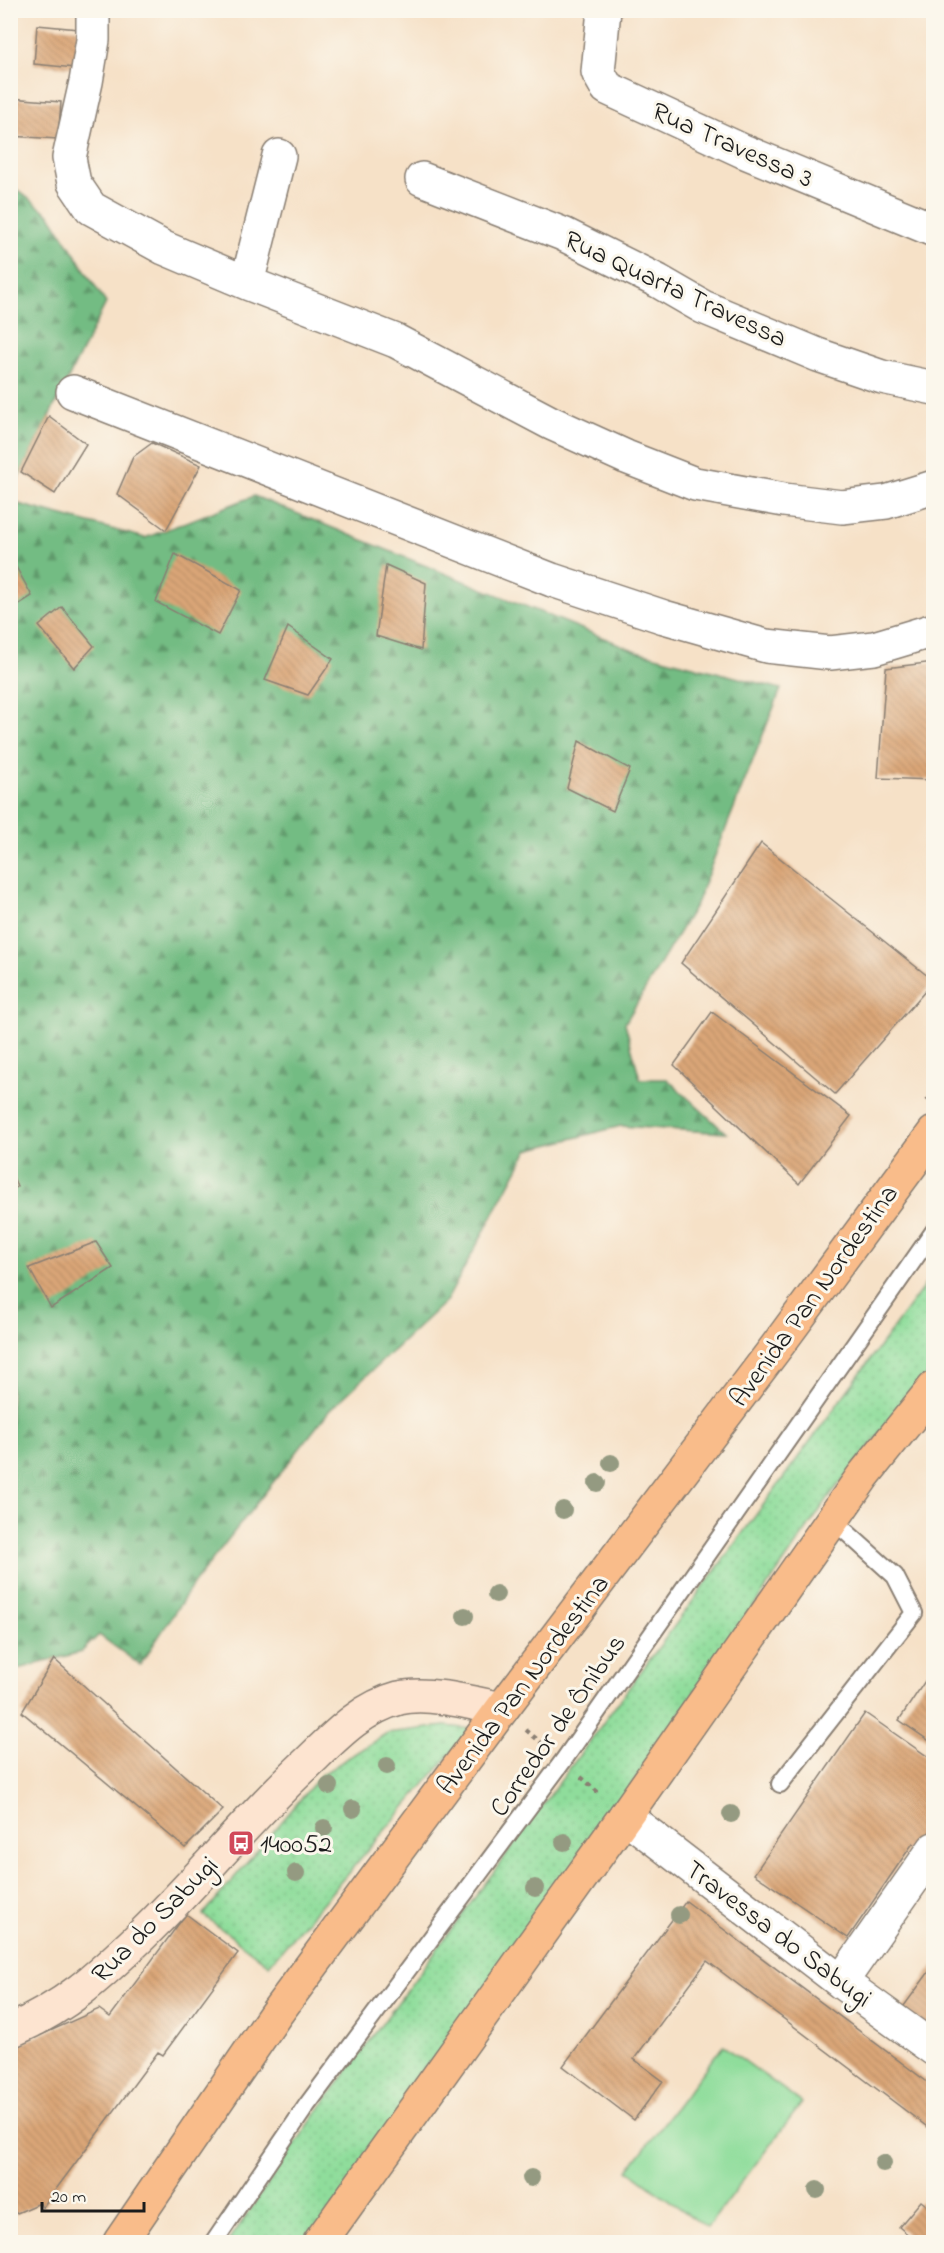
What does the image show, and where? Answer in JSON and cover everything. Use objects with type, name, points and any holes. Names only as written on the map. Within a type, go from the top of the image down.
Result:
[{"type":"highway","name":"Avenida Pan Nordestina","points":[[120,2242],[275,2015],[502,1709],[777,1346],[933,1133]]},
{"type":"highway","points":[[320,2242],[626,1816],[863,1476],[933,1388]]},
{"type":"street","points":[[116,10],[93,25],[86,82],[69,158],[74,183],[91,208],[164,248],[247,283],[396,340],[551,423],[626,457],[695,484],[784,500],[842,507],[886,502],[933,487]]},
{"type":"street","name":"Rua Travessa 3","points":[[604,10],[598,72],[607,88],[743,151],[933,230]]},
{"type":"street","points":[[247,283],[279,156]]},
{"type":"street","name":"Rua Quarta Travessa","points":[[422,179],[563,234],[703,306],[818,355],[882,377],[933,388]]},
{"type":"street","points":[[73,392],[552,580],[664,617],[744,640],[766,646],[830,653],[874,648],[933,630]]},
{"type":"street","name":"Rua do Sabugi","points":[[10,2031],[40,2018],[96,1980],[176,1902],[271,1798],[350,1723],[376,1707],[401,1698],[456,1699],[502,1709]]},
{"type":"street","name":"Travessa do Sabugi","points":[[626,1816],[841,1982],[933,2049]]},
{"type":"street","points":[[841,1982],[933,1849]]},
{"type":"lane","name":"Corredor de Ônibus","points":[[214,2242],[307,2105],[563,1761],[933,1231]]},
{"type":"lane","points":[[780,1785],[914,1613],[895,1576],[833,1520]]},
{"type":"green space","points":[[11,185],[50,215],[106,303],[11,492]]},
{"type":"green space","points":[[254,496],[636,651],[781,689],[696,904],[625,1023],[640,1079],[667,1079],[726,1133],[621,1126],[528,1150],[447,1300],[329,1411],[194,1583],[140,1665],[99,1635],[81,1652],[11,1671],[11,502],[145,538]]},
{"type":"green space","points":[[933,1274],[933,1368],[831,1494],[317,2242],[228,2242],[318,2111]]},
{"type":"green space","points":[[446,1726],[472,1729],[269,1965],[203,1915],[321,1775],[387,1733]]},
{"type":"green space","points":[[723,2045],[802,2103],[707,2228],[628,2170]]},
{"type":"building","points":[[37,25],[78,29],[75,68],[34,64]]},
{"type":"building","points":[[10,98],[61,102],[58,139],[10,136]]},
{"type":"building","points":[[49,416],[86,444],[55,494],[21,472]]},
{"type":"building","points":[[152,443],[201,465],[166,530],[117,494],[133,457]]},
{"type":"building","points":[[175,554],[241,590],[218,635],[156,602]]},
{"type":"building","points":[[10,556],[32,596],[10,610]]},
{"type":"building","points":[[386,565],[426,583],[421,650],[376,636]]},
{"type":"building","points":[[62,607],[94,646],[74,668],[39,626]]},
{"type":"building","points":[[288,627],[333,659],[308,695],[265,680]]},
{"type":"building","points":[[934,662],[934,780],[878,778],[886,668]]},
{"type":"building","points":[[579,741],[630,769],[613,811],[567,788]]},
{"type":"building","points":[[761,843],[934,981],[835,1094],[681,963]]},
{"type":"building","points":[[712,1012],[851,1116],[799,1184],[674,1065]]},
{"type":"building","points":[[10,1169],[17,1187],[10,1191]]},
{"type":"building","points":[[96,1242],[113,1268],[51,1308],[29,1268]]},
{"type":"building","points":[[54,1659],[223,1810],[185,1848],[22,1712]]},
{"type":"building","points":[[927,1678],[934,1682],[934,1744],[899,1720]]},
{"type":"building","points":[[865,1713],[934,1761],[934,1826],[919,1847],[913,1843],[848,1938],[754,1874]]},
{"type":"building","points":[[686,1901],[934,2087],[934,2132],[707,1961],[634,2059],[663,2081],[634,2120],[563,2066]]},
{"type":"building","points":[[186,1914],[238,1953],[163,2055],[158,2052],[42,2208],[40,2203],[10,2216],[10,2049],[99,2009],[110,2017]]},
{"type":"building","points":[[934,1965],[934,2039],[898,2014]]},
{"type":"building","points":[[921,2201],[934,2211],[934,2242],[917,2242],[899,2227]]},
{"type":"place","name":"140052","points":[[241,1843]]}]
